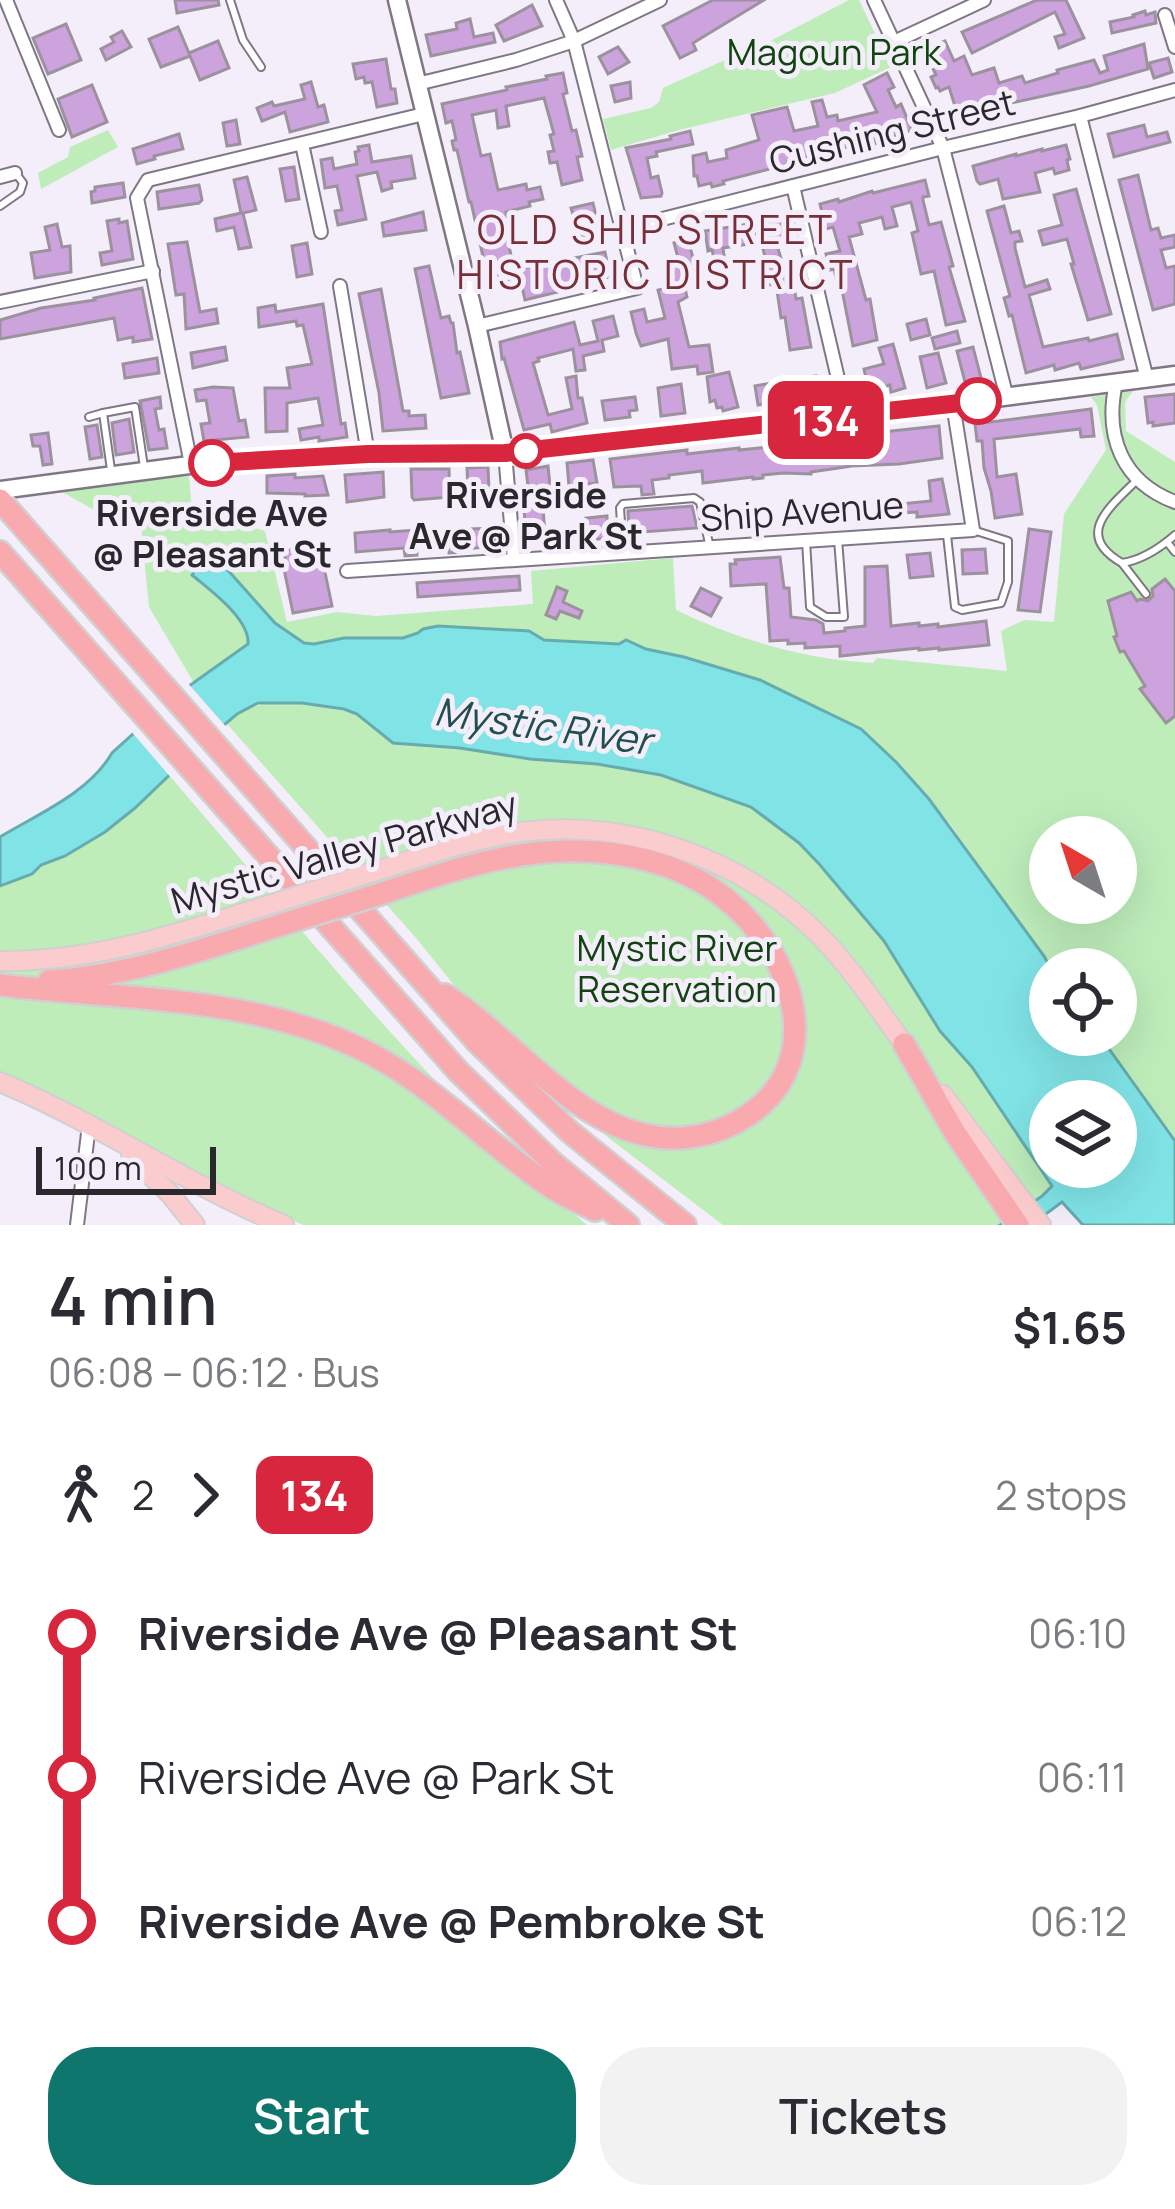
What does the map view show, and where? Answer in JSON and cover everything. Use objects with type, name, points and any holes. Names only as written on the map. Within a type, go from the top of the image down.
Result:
[{"type":"highway","points":[[0,500],[477,1042],[603,1161],[685,1225]]},
{"type":"highway","points":[[0,552],[488,1103],[626,1225]]},
{"type":"highway","points":[[0,983],[102,976],[164,961],[478,863],[540,852],[601,852],[658,862],[682,872],[723,896],[741,913],[773,952],[791,990],[792,1051],[779,1083],[741,1120],[689,1138],[649,1136],[593,1114],[475,1014],[422,981]]},
{"type":"highway","points":[[0,983],[228,1008],[323,1033],[408,1077],[555,1189],[626,1225]]},
{"type":"highway","points":[[904,1044],[955,1133],[1018,1225]]},
{"type":"main road","points":[[397,0],[505,453]]},
{"type":"main road","points":[[0,490],[191,464],[368,454],[505,453],[847,417],[1175,375]]},
{"type":"main road","name":"Mystic Valley Parkway","points":[[0,961],[118,950],[480,840],[537,830],[596,831],[668,844],[734,872],[788,908],[836,955],[1041,1225]]},
{"type":"main road","points":[[0,1082],[215,1195],[284,1225]]},
{"type":"main road","points":[[89,1125],[164,1187],[195,1225]]},
{"type":"street","points":[[477,326],[637,288],[574,41],[556,0]]},
{"type":"street","points":[[417,84],[574,41],[660,0]]},
{"type":"street","points":[[874,0],[943,148],[1007,398]]},
{"type":"street","points":[[894,43],[984,0]]},
{"type":"street","points":[[11,1],[59,130]]},
{"type":"street","points":[[1165,15],[1175,46]]},
{"type":"street","name":"Cushing Street","points":[[623,229],[1175,90]]},
{"type":"street","points":[[191,464],[137,198],[148,180],[424,114]]},
{"type":"street","points":[[1080,116],[1147,379]]},
{"type":"street","points":[[302,144],[321,232]]},
{"type":"street","points":[[793,186],[847,417]]},
{"type":"street","points":[[0,302],[152,271]]},
{"type":"street","points":[[340,286],[368,454]]},
{"type":"street","points":[[1116,383],[1113,428],[1122,458],[1148,490],[1175,502]]},
{"type":"street","points":[[953,404],[973,530]]},
{"type":"street","points":[[505,453],[514,559]]},
{"type":"street","name":"Ship Avenue","points":[[346,571],[973,530]]},
{"type":"street","points":[[77,1225],[89,1125]]},
{"type":"lane","points":[[230,0],[243,40],[261,68]]},
{"type":"lane","points":[[0,206],[20,192],[20,176],[7,175]]},
{"type":"lane","points":[[89,417],[134,407],[145,469]]},
{"type":"lane","points":[[103,413],[112,473]]},
{"type":"lane","points":[[1137,480],[1100,521],[1097,533],[1105,552],[1122,563],[1146,594]]},
{"type":"lane","points":[[623,553],[622,504],[694,498],[700,502],[710,548]]},
{"type":"lane","points":[[947,531],[952,592],[955,607],[962,610],[1001,603],[1008,582],[1008,541],[973,530]]},
{"type":"lane","points":[[1122,563],[1145,556],[1175,535]]},
{"type":"lane","points":[[806,541],[810,607],[826,617],[844,617],[838,539]]},
{"type":"lane","points":[[1167,542],[1175,551]]},
{"type":"green space","name":"Magoun Park","points":[[849,0],[859,0],[891,67],[835,93],[611,150],[603,119],[651,108],[659,102],[663,88],[727,59],[730,62]]},
{"type":"green space","points":[[108,130],[118,147],[41,189],[38,173],[68,157],[70,147]]},
{"type":"green space","points":[[1133,391],[1125,402],[1126,431],[1175,462],[1175,1141],[1137,1088],[1137,1080],[1131,1080],[1114,1056],[1137,1056],[1137,948],[1036,948],[950,824],[861,729],[737,673],[632,642],[588,644],[544,640],[529,631],[456,628],[403,638],[304,643],[275,623],[225,567],[193,575],[232,609],[248,641],[242,651],[194,683],[149,607],[140,516],[110,519],[57,489],[189,476],[193,523],[241,520],[265,531],[287,622],[337,612],[376,616],[533,604],[531,571],[673,558],[676,610],[748,639],[847,661],[873,663],[877,658],[1007,671],[1001,631],[1024,620],[1054,622],[1064,514],[1106,450],[1091,397]]},
{"type":"green space","name":"Mystic River Reservation","points":[[267,703],[344,709],[407,745],[661,775],[751,807],[799,843],[859,909],[1029,1152],[1029,1188],[1049,1188],[1000,1225],[723,1225],[610,1139],[508,1052],[416,938],[227,724]]},
{"type":"green space","points":[[169,775],[421,1065],[587,1225],[303,1225],[219,1187],[0,1073],[0,886],[32,874],[105,832]]},
{"type":"water","name":"Mystic River","points":[[206,556],[225,567],[275,623],[304,643],[403,638],[438,626],[529,631],[544,640],[619,644],[626,640],[760,680],[861,729],[929,799],[1038,948],[1029,948],[1029,1056],[1114,1056],[1131,1080],[1029,1080],[1029,1152],[972,1067],[940,1031],[884,941],[799,843],[751,807],[661,775],[393,743],[344,709],[258,703],[237,714],[105,832],[32,874],[0,886],[0,837],[76,791],[175,696],[248,644],[243,625],[192,575]]},
{"type":"water","points":[[1137,1088],[1175,1141],[1175,1225],[1083,1225],[1062,1202],[1031,1225],[1000,1225],[1050,1188],[1137,1188]]},
{"type":"pier","points":[[186,681],[229,730],[173,780],[130,730]]},
{"type":"building","points":[[175,0],[218,0],[219,5],[177,13]]},
{"type":"building","points":[[713,0],[764,0],[693,43],[696,50],[680,58],[663,26]]},
{"type":"building","points":[[1037,0],[1066,0],[1084,38],[1059,48],[1055,37],[1065,34],[1055,12],[972,53],[962,32]]},
{"type":"building","points":[[532,5],[542,26],[504,41],[496,25]]},
{"type":"building","points":[[1145,11],[1146,15],[1155,12],[1156,23],[1112,33],[1110,22]]},
{"type":"building","points":[[470,19],[474,37],[493,33],[495,42],[431,56],[426,35],[457,29],[456,23]]},
{"type":"building","points":[[66,24],[81,60],[48,74],[33,38]]},
{"type":"building","points":[[178,27],[189,53],[218,41],[229,68],[200,80],[190,56],[161,67],[149,39]]},
{"type":"building","points":[[122,31],[131,47],[106,60],[101,49]]},
{"type":"building","points":[[945,41],[954,61],[964,56],[972,75],[994,68],[999,83],[1022,76],[1025,83],[1094,60],[1100,73],[1108,70],[1104,56],[1144,44],[1148,69],[959,119],[949,87],[936,88],[931,77],[936,75],[924,50]]},
{"type":"building","points":[[618,47],[629,62],[608,74],[599,57]]},
{"type":"building","points":[[1168,58],[1172,72],[1154,78],[1149,63]]},
{"type":"building","points":[[386,59],[397,103],[377,107],[372,82],[356,79],[353,64]]},
{"type":"building","points":[[563,73],[567,93],[563,94],[582,156],[577,157],[582,180],[562,185],[557,162],[550,163],[548,152],[554,151],[550,135],[554,134],[544,98],[506,106],[509,126],[498,128],[496,110],[472,115],[481,156],[490,154],[498,190],[526,184],[527,190],[540,187],[543,199],[506,212],[508,222],[504,223],[516,278],[489,284],[454,150],[452,121],[446,123],[442,104]]},
{"type":"building","points":[[887,73],[894,87],[888,90],[896,107],[901,104],[912,130],[875,144],[788,161],[724,184],[699,186],[693,156],[706,153],[708,162],[727,158],[726,150],[759,140],[752,115],[787,107],[794,131],[818,126],[812,102],[822,100],[827,117],[837,115],[838,121],[877,112],[864,85]]},
{"type":"building","points":[[311,82],[328,122],[290,132],[285,112],[262,121],[257,108],[305,99],[301,85]]},
{"type":"building","points":[[630,82],[631,98],[615,102],[611,86]]},
{"type":"building","points":[[92,85],[107,122],[72,137],[58,99]]},
{"type":"building","points":[[236,120],[240,144],[227,146],[223,123]]},
{"type":"building","points":[[1144,125],[1147,137],[1167,132],[1170,142],[1114,157],[1108,134]]},
{"type":"building","points":[[690,131],[693,144],[647,158],[651,178],[658,176],[662,193],[641,198],[626,148]]},
{"type":"building","points":[[179,134],[183,149],[137,164],[133,149]]},
{"type":"building","points":[[369,145],[372,162],[411,156],[415,178],[391,182],[392,188],[382,191],[377,172],[357,176],[366,219],[338,225],[335,211],[342,210],[337,186],[325,188],[321,160],[332,158],[334,169],[357,164],[358,147]]},
{"type":"building","points":[[1066,145],[1069,170],[1035,173],[1040,192],[1003,199],[998,179],[977,181],[973,166]]},
{"type":"building","points":[[294,167],[299,199],[286,201],[280,169]]},
{"type":"building","points":[[1138,175],[1151,230],[1158,228],[1161,238],[1175,235],[1175,247],[1161,250],[1166,268],[1175,266],[1175,304],[1153,310],[1119,180]]},
{"type":"building","points":[[247,177],[256,210],[243,213],[251,247],[239,249],[234,227],[217,231],[215,219],[241,213],[234,180]]},
{"type":"building","points":[[925,180],[929,196],[923,200],[929,225],[941,222],[965,321],[946,325],[934,271],[921,274],[911,202],[892,207],[897,226],[885,229],[882,217],[859,223],[862,234],[849,237],[866,300],[870,299],[877,340],[853,346],[842,290],[826,254],[840,251],[833,227],[826,229],[820,204]]},
{"type":"building","points":[[123,183],[125,197],[92,203],[95,187]]},
{"type":"building","points":[[199,185],[199,203],[159,209],[157,192]]},
{"type":"building","points":[[1076,189],[1111,314],[1088,320],[1067,239],[1043,245],[1039,231],[1062,225],[1054,195]]},
{"type":"building","points":[[593,203],[600,233],[580,237],[571,208]]},
{"type":"building","points":[[1004,206],[1011,233],[1019,231],[1022,241],[1015,242],[1015,248],[1025,287],[1047,280],[1050,289],[1029,295],[1043,347],[1117,334],[1123,359],[1081,369],[1079,363],[1055,370],[1054,365],[1026,373],[1004,298],[1010,296],[987,211]]},
{"type":"building","points":[[423,212],[426,230],[384,236],[382,223]]},
{"type":"building","points":[[780,214],[786,243],[777,245],[784,269],[791,268],[796,299],[802,298],[811,347],[790,350],[785,317],[781,318],[776,284],[769,285],[761,242],[723,248],[725,263],[715,264],[712,249],[708,251],[705,231],[767,221],[766,217]]},
{"type":"building","points":[[119,219],[119,223],[127,221],[133,259],[102,265],[100,253],[112,251],[107,221]]},
{"type":"building","points":[[57,224],[62,247],[70,246],[71,272],[35,278],[31,253],[50,250],[45,227]]},
{"type":"building","points":[[688,240],[695,265],[681,269],[674,243]]},
{"type":"building","points":[[187,242],[200,312],[216,309],[218,323],[186,329],[184,294],[176,295],[168,244]]},
{"type":"building","points":[[307,243],[312,274],[297,277],[292,246]]},
{"type":"building","points":[[605,252],[610,277],[525,300],[518,269]]},
{"type":"building","points":[[679,262],[687,297],[678,302],[689,347],[709,345],[713,372],[698,374],[697,366],[672,369],[668,339],[641,346],[636,333],[631,312],[644,309],[647,322],[665,318],[658,290],[671,287],[666,265]]},
{"type":"building","points":[[429,266],[441,318],[449,316],[453,323],[469,393],[441,398],[415,269]]},
{"type":"building","points":[[142,288],[152,339],[118,340],[114,318],[0,339],[0,320]]},
{"type":"building","points":[[381,289],[403,411],[409,411],[409,416],[425,415],[426,428],[383,431],[359,294]]},
{"type":"building","points":[[323,304],[347,437],[301,440],[299,429],[323,425],[318,398],[287,403],[287,431],[266,432],[265,388],[290,388],[287,368],[312,364],[303,325],[297,326],[296,321],[259,327],[258,308],[275,305],[276,312]]},
{"type":"building","points":[[613,316],[618,336],[602,340],[604,351],[583,356],[585,370],[576,371],[573,349],[533,363],[548,415],[572,409],[566,378],[576,376],[587,423],[552,432],[550,424],[524,430],[500,342],[574,322],[580,345],[598,341],[593,321]]},
{"type":"building","points":[[926,319],[930,335],[911,340],[907,324]]},
{"type":"building","points":[[957,331],[960,343],[935,349],[932,338]]},
{"type":"building","points":[[893,344],[905,388],[891,392],[890,385],[869,391],[864,369],[884,364],[879,348]]},
{"type":"building","points":[[225,347],[227,360],[193,368],[191,353]]},
{"type":"building","points":[[973,347],[981,378],[965,382],[957,351]]},
{"type":"building","points":[[938,353],[946,383],[927,388],[920,357]]},
{"type":"building","points":[[157,358],[159,373],[125,378],[123,364]]},
{"type":"building","points":[[729,372],[738,407],[723,411],[715,400],[710,402],[707,377]]},
{"type":"building","points":[[816,376],[822,398],[795,402],[792,385],[797,384],[796,379]]},
{"type":"building","points":[[771,383],[774,402],[758,405],[755,386]]},
{"type":"building","points":[[681,384],[685,413],[661,416],[658,388]]},
{"type":"building","points":[[233,388],[239,421],[245,420],[248,437],[204,441],[201,424],[210,423],[206,400],[197,401],[195,390]]},
{"type":"building","points":[[1175,394],[1175,423],[1148,423],[1145,397]]},
{"type":"building","points":[[160,397],[161,408],[155,409],[167,448],[149,450],[140,401]]},
{"type":"building","points":[[635,397],[637,410],[629,411],[630,417],[605,420],[602,401]]},
{"type":"building","points":[[1091,409],[1094,436],[1081,437],[1080,429],[994,439],[997,477],[1016,474],[1022,514],[995,518],[975,424]]},
{"type":"building","points":[[129,419],[134,452],[116,455],[112,423]]},
{"type":"building","points":[[97,425],[102,457],[90,459],[85,427]]},
{"type":"building","points":[[939,426],[942,458],[703,483],[702,471],[669,475],[652,480],[654,494],[642,495],[641,486],[614,487],[610,459],[769,447]]},
{"type":"building","points":[[48,433],[52,464],[43,465],[40,446],[33,446],[31,435]]},
{"type":"building","points":[[593,460],[597,483],[569,486],[567,463]]},
{"type":"building","points":[[548,466],[550,485],[528,486],[526,470]]},
{"type":"building","points":[[488,467],[489,489],[468,490],[467,468]]},
{"type":"building","points":[[411,469],[449,469],[450,497],[414,500]]},
{"type":"building","points":[[383,472],[384,497],[347,502],[345,475]]},
{"type":"building","points":[[295,474],[295,478],[323,476],[328,495],[267,493],[267,476]]},
{"type":"building","points":[[942,479],[949,514],[917,517],[917,512],[901,513],[900,504],[931,501],[929,481]]},
{"type":"building","points":[[543,506],[545,538],[526,539],[524,508]]},
{"type":"building","points":[[692,506],[697,528],[629,533],[628,511]]},
{"type":"building","points":[[607,516],[608,538],[588,540],[586,518]]},
{"type":"building","points":[[494,528],[496,546],[449,553],[445,530]]},
{"type":"building","points":[[1029,529],[1051,532],[1040,612],[1018,610]]},
{"type":"building","points":[[416,530],[417,555],[405,556],[404,548],[356,552],[355,533]]},
{"type":"building","points":[[304,547],[322,558],[332,606],[293,613],[284,551]]},
{"type":"building","points":[[985,549],[987,573],[963,574],[962,550]]},
{"type":"building","points":[[930,553],[933,576],[910,578],[907,555]]},
{"type":"building","points":[[780,557],[791,617],[816,620],[823,624],[824,633],[865,626],[865,567],[887,566],[891,626],[986,621],[989,645],[840,656],[840,646],[805,648],[805,643],[770,641],[766,584],[731,586],[730,564]]},
{"type":"building","points":[[519,576],[520,590],[418,597],[417,583]]},
{"type":"building","points":[[1165,579],[1175,591],[1175,716],[1166,723],[1140,689],[1145,686],[1124,651],[1120,652],[1108,601],[1131,592],[1137,601],[1148,601],[1152,589]]},
{"type":"building","points":[[557,587],[567,591],[563,602],[582,611],[579,618],[560,611],[556,619],[546,615]]},
{"type":"building","points":[[701,588],[721,598],[711,616],[691,606]]},
{"type":"bus line","name":"134","points":[[212,463],[368,454],[505,453],[978,401]]},
{"type":"place","name":"Riverside Ave @ Park St","points":[[526,451]]},
{"type":"place","name":"Riverside Ave @ Pleasant St","points":[[212,463]]},
{"type":"district","name":"OLD SHIP STREET HISTORIC DISTRICT","points":[[656,252]]}]
